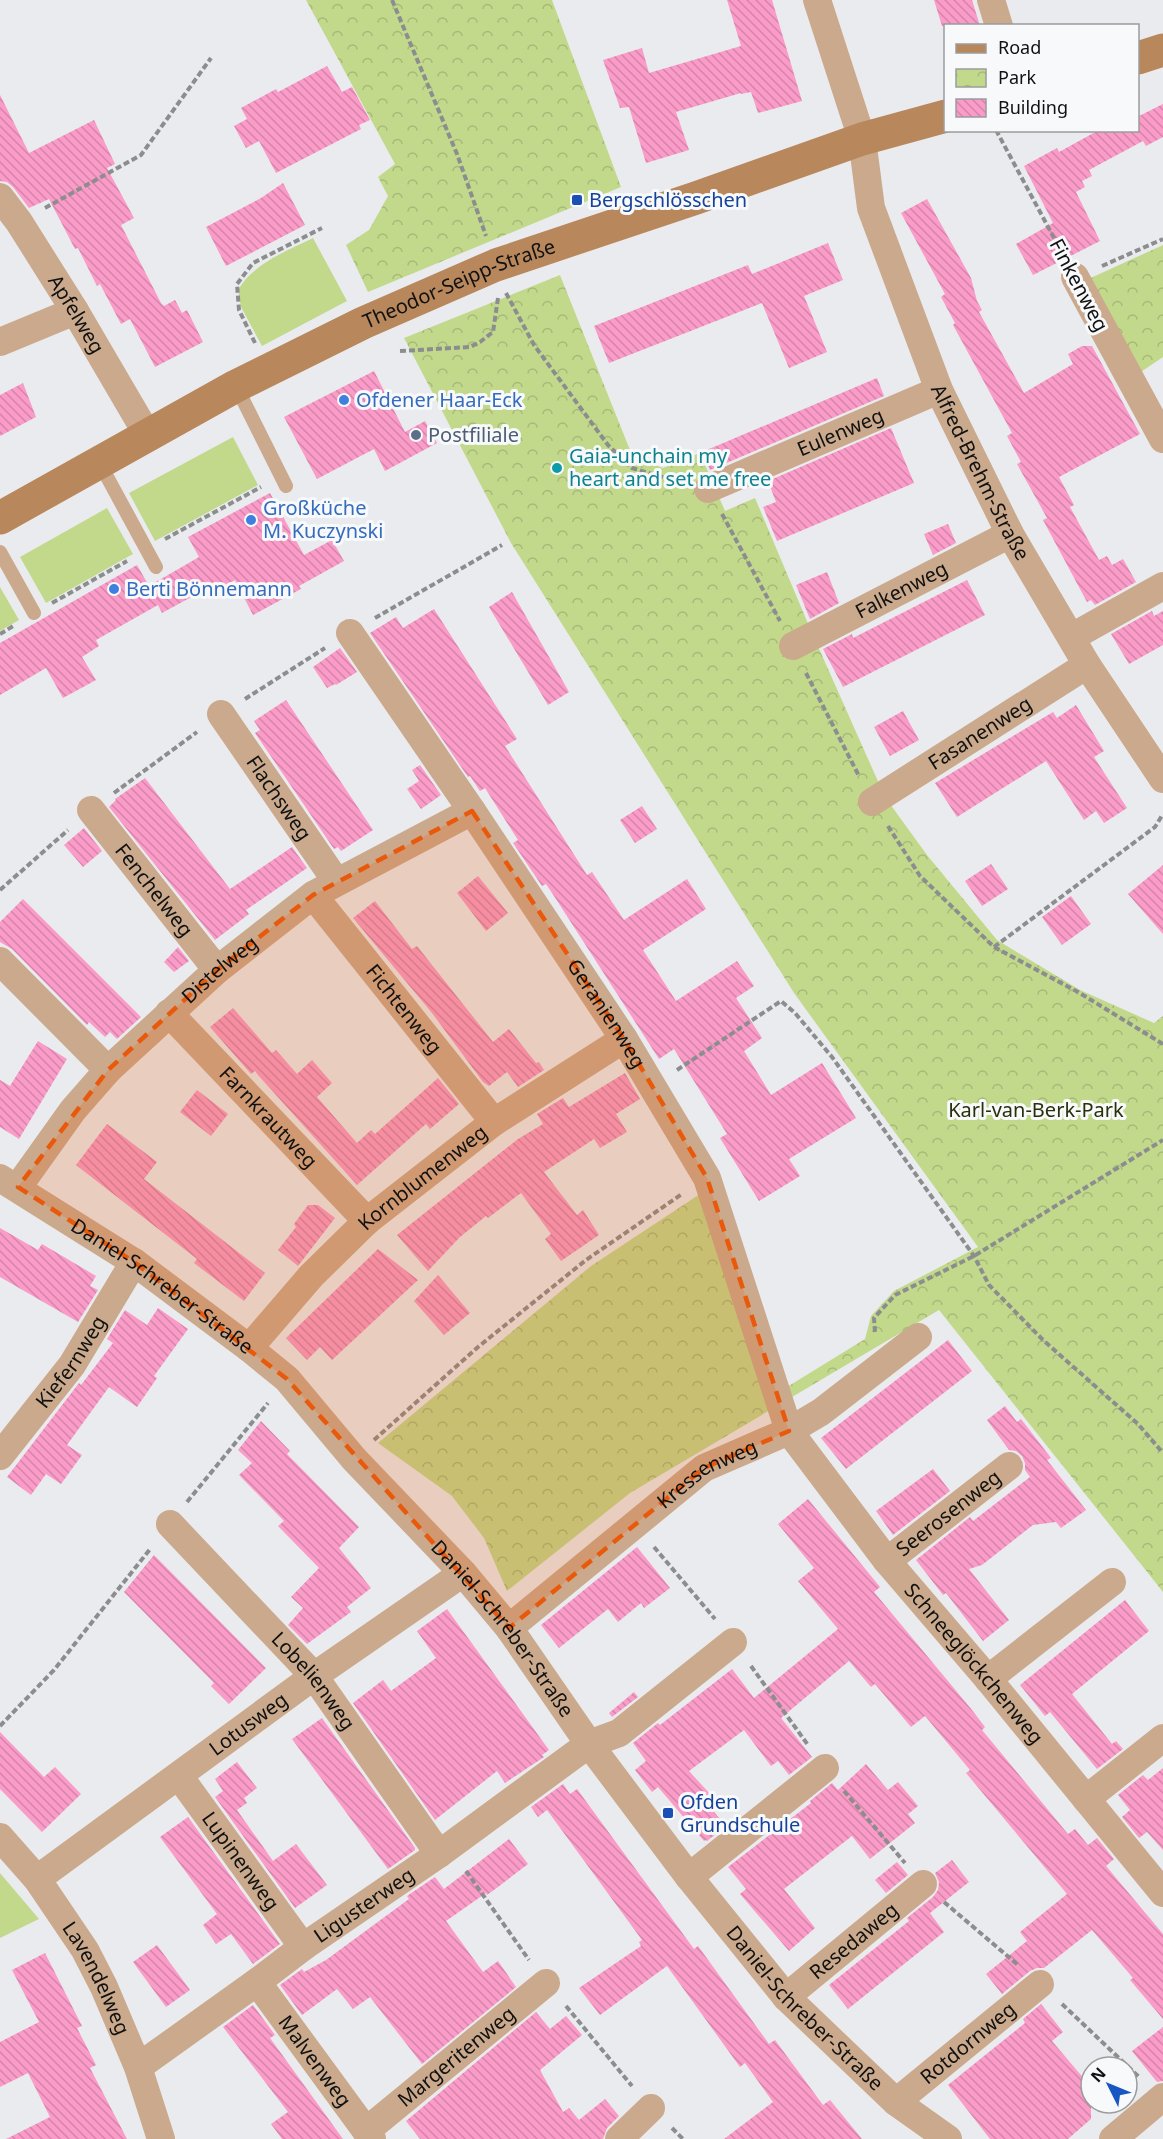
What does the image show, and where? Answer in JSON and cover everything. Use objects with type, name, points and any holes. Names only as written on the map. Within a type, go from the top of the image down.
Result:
[{"type":"street","name":"Alfred-Brehm-Straße","points":[[817,0],[862,139],[871,208],[939,390],[1010,534],[1087,665],[1163,779]]},
{"type":"street","points":[[991,0],[998,24]]},
{"type":"street","points":[[1139,56],[1163,50]]},
{"type":"street","name":"Theodor-Seipp-Straße","points":[[0,518],[236,386],[363,323],[696,198],[862,139],[944,116]]},
{"type":"street","name":"Apfelweg","points":[[6,208],[75,310],[147,434]]},
{"type":"street","name":"Finkenweg","points":[[1075,277],[1163,439]]},
{"type":"street","points":[[0,342],[75,310]]},
{"type":"street","name":"Eulenweg","points":[[708,489],[939,390]]},
{"type":"street","name":"Falkenweg","points":[[793,646],[1010,534]]},
{"type":"street","points":[[1072,637],[1163,586]]},
{"type":"street","name":"Geranienweg","points":[[350,633],[624,1039],[707,1178],[789,1431]]},
{"type":"street","name":"Fasanenweg","points":[[872,802],[1087,665]]},
{"type":"street","name":"Flachsweg","points":[[221,714],[325,888]]},
{"type":"street","name":"Fenchelweg","points":[[91,810],[218,970]]},
{"type":"street","name":"Distelweg","points":[[9,1182],[108,1070],[218,970],[325,888],[472,811]]},
{"type":"street","name":"Fichtenweg","points":[[325,888],[494,1122]]},
{"type":"street","points":[[0,961],[108,1070]]},
{"type":"street","name":"Farnkrautweg","points":[[169,1013],[367,1221]]},
{"type":"street","name":"Kornblumenweg","points":[[249,1348],[311,1276],[367,1221],[494,1122],[624,1039]]},
{"type":"street","name":"Daniel-Schreber-Straße","points":[[9,1182],[134,1262],[287,1379],[354,1459],[463,1573],[508,1628],[589,1744],[689,1877],[786,1997],[896,2102],[948,2139]]},
{"type":"street","name":"Kiefernweg","points":[[0,1456],[72,1365],[134,1262]]},
{"type":"street","name":"Kressenweg","points":[[508,1628],[704,1468],[789,1431],[821,1412],[918,1337]]},
{"type":"street","name":"Schneeglöckchenweg","points":[[789,1431],[886,1561],[988,1679],[1163,1893]]},
{"type":"street","name":"Seerosenweg","points":[[886,1561],[1009,1466]]},
{"type":"street","name":"Lobelienweg","points":[[170,1524],[314,1676],[439,1854]]},
{"type":"street","name":"Lotusweg","points":[[37,1879],[314,1676],[463,1573]]},
{"type":"street","points":[[988,1679],[1112,1582]]},
{"type":"street","name":"Ligusterweg","points":[[138,2067],[303,1947],[439,1854],[589,1744],[619,1733],[733,1641]]},
{"type":"street","points":[[1086,1799],[1163,1738]]},
{"type":"street","points":[[689,1877],[825,1768]]},
{"type":"street","name":"Lupinenweg","points":[[179,1776],[303,1947]]},
{"type":"street","name":"Lavendelweg","points":[[0,1837],[37,1879],[85,1950],[104,1986],[138,2067],[162,2139]]},
{"type":"street","name":"Resedaweg","points":[[786,1997],[923,1884]]},
{"type":"street","name":"Malvenweg","points":[[257,1982],[369,2135]]},
{"type":"street","name":"Margeritenweg","points":[[369,2135],[546,1983]]},
{"type":"street","name":"Rotdornweg","points":[[896,2102],[1040,1984]]},
{"type":"street","points":[[1113,2139],[1162,2098]]},
{"type":"street","points":[[619,2139],[651,2108]]},
{"type":"lane","points":[[236,386],[286,486]]},
{"type":"lane","points":[[99,462],[156,567]]},
{"type":"lane","points":[[0,552],[34,613]]},
{"type":"path","points":[[392,0],[457,154],[498,272],[534,345],[608,445],[632,468],[708,489],[793,646],[872,802],[920,876],[994,947],[1078,992],[1163,1044]]},
{"type":"path","points":[[6,208],[141,155],[212,58]]},
{"type":"path","name":"Finkenweg","points":[[997,132],[1075,277]]},
{"type":"path","points":[[269,370],[238,310],[237,284],[253,263],[322,228]]},
{"type":"path","points":[[1075,277],[1163,238]]},
{"type":"path","points":[[400,351],[470,346],[493,332],[498,272]]},
{"type":"path","points":[[994,947],[1155,827],[1163,814]]},
{"type":"path","points":[[652,1087],[781,1001],[795,1013],[832,1057],[974,1256],[989,1285],[1043,1340],[1138,1424],[1163,1453]]},
{"type":"path","points":[[885,1363],[875,1346],[874,1318],[895,1295],[974,1256],[1163,1140]]},
{"type":"path","points":[[354,1459],[478,1347],[586,1260],[707,1178]]},
{"type":"path","points":[[0,1726],[54,1670],[287,1379]]},
{"type":"path","points":[[635,1523],[733,1641],[825,1768],[923,1884],[1040,1984],[1162,2098]]},
{"type":"highlighted area","points":[[472,811],[624,1039],[707,1178],[789,1431],[704,1468],[509,1628],[287,1379],[134,1262],[18,1187],[108,1070],[217,970],[313,895]]},
{"type":"green space","points":[[306,0],[552,0],[621,187],[368,292],[346,245],[369,230],[388,196],[378,177],[395,164]]},
{"type":"green space","points":[[313,238],[347,301],[262,346],[241,307],[238,290],[261,265]]},
{"type":"green space","points":[[1163,245],[1163,357],[1135,376],[1084,281]]},
{"type":"green space","name":"Karl-van-Berk-Park","points":[[560,275],[632,455],[663,468],[700,453],[725,511],[755,498],[885,797],[927,855],[997,940],[1080,990],[1154,1023],[1163,1016],[1163,1592],[939,1310],[630,1493],[507,1591],[484,1538],[452,1496],[378,1443],[591,1266],[709,1188],[774,1395],[865,1339],[871,1316],[894,1291],[978,1247],[794,993],[511,543],[404,338]]},
{"type":"green space","points":[[233,437],[258,485],[155,541],[129,493]]},
{"type":"green space","points":[[107,508],[133,554],[46,603],[20,557]]},
{"type":"green space","points":[[0,587],[19,620],[0,631]]},
{"type":"green space","points":[[0,1873],[39,1919],[0,1938]]},
{"type":"building","points":[[727,0],[772,0],[802,101],[758,113],[751,92],[676,112],[689,150],[646,163],[629,107],[620,108],[603,60],[642,48],[649,73],[741,46]]},
{"type":"building","points":[[934,0],[972,0],[979,24],[944,24],[942,26]]},
{"type":"building","points":[[327,66],[342,92],[352,87],[370,120],[359,125],[361,129],[276,173],[259,141],[246,148],[234,126],[247,119],[241,108],[276,89],[278,92]]},
{"type":"building","points":[[0,95],[29,153],[94,120],[115,164],[107,168],[134,218],[121,225],[161,303],[164,306],[175,300],[182,313],[187,310],[203,342],[155,367],[130,319],[121,324],[100,284],[97,286],[49,199],[29,208],[13,187],[7,182],[0,181]]},
{"type":"building","points":[[1163,104],[1163,137],[1146,146],[1143,141],[1089,170],[1092,176],[1082,181],[1085,187],[1076,192],[1100,241],[1033,275],[1016,244],[1053,223],[1024,166],[1057,148],[1059,152],[1095,132],[1139,132],[1139,116]]},
{"type":"building","points":[[283,183],[305,225],[226,266],[206,227],[261,198]]},
{"type":"building","points":[[927,199],[971,278],[977,301],[982,310],[979,312],[1024,393],[1073,364],[1068,354],[1082,346],[1092,346],[1140,434],[1059,477],[1074,505],[1070,507],[1099,560],[1107,556],[1112,565],[1123,559],[1136,582],[1095,605],[1091,600],[1087,602],[1043,520],[1047,518],[1017,464],[1021,462],[1007,436],[1012,433],[953,325],[955,323],[941,297],[945,294],[901,213]]},
{"type":"building","points":[[828,243],[843,280],[804,296],[827,352],[789,368],[762,303],[609,363],[594,326],[748,265],[752,274]]},
{"type":"building","points":[[374,371],[405,432],[425,421],[437,443],[385,471],[374,449],[317,479],[284,417]]},
{"type":"building","points":[[877,378],[884,396],[710,470],[702,452]]},
{"type":"building","points":[[23,383],[36,417],[0,436],[0,395]]},
{"type":"building","points":[[891,428],[914,483],[777,541],[763,507],[776,502],[768,481]]},
{"type":"building","points":[[270,493],[304,555],[332,540],[344,561],[299,586],[301,589],[253,615],[235,580],[220,589],[217,583],[162,613],[158,605],[96,640],[99,646],[82,657],[96,680],[63,698],[46,668],[0,695],[0,643],[137,565],[149,586],[199,557],[188,537]]},
{"type":"building","points":[[948,524],[956,543],[933,555],[924,534]]},
{"type":"building","points":[[827,572],[839,603],[810,619],[796,585]]},
{"type":"building","points":[[967,580],[985,615],[843,687],[823,649],[852,634],[853,638]]},
{"type":"building","points":[[512,592],[569,692],[548,705],[489,607]]},
{"type":"building","points":[[434,609],[517,739],[505,746],[587,875],[592,872],[624,920],[687,879],[706,909],[643,950],[676,1001],[737,961],[754,986],[736,998],[762,1038],[744,1051],[771,1095],[822,1063],[856,1118],[789,1159],[800,1176],[759,1201],[720,1138],[727,1134],[674,1049],[659,1059],[546,884],[542,886],[513,843],[518,840],[485,788],[480,791],[470,776],[468,777],[370,633],[396,617],[403,628]]},
{"type":"building","points":[[1152,611],[1154,616],[1163,611],[1163,645],[1129,664],[1111,634]]},
{"type":"building","points":[[340,648],[357,672],[327,688],[313,667]]},
{"type":"building","points":[[286,700],[373,830],[341,851],[338,847],[334,849],[255,733],[260,730],[254,721]]},
{"type":"building","points":[[1076,705],[1104,751],[1094,757],[1127,808],[1104,823],[1096,811],[1084,820],[1046,761],[957,817],[935,783],[1053,712],[1057,718]]},
{"type":"building","points":[[903,711],[919,740],[890,756],[874,727]]},
{"type":"building","points":[[420,765],[441,795],[421,809],[407,789],[419,781],[412,770]]},
{"type":"building","points":[[145,778],[230,889],[292,847],[307,868],[246,910],[249,914],[215,940],[109,807],[115,799]]},
{"type":"building","points":[[642,806],[657,829],[635,843],[620,820]]},
{"type":"building","points":[[84,828],[102,851],[83,867],[64,845]]},
{"type":"building","points":[[991,864],[1008,889],[982,906],[965,881]]},
{"type":"building","points":[[1163,865],[1163,934],[1128,894]]},
{"type":"building","points":[[478,876],[508,913],[486,931],[457,893]]},
{"type":"building","points":[[1071,896],[1091,924],[1062,945],[1042,917]]},
{"type":"building","points":[[23,899],[141,1017],[117,1039],[110,1032],[105,1037],[89,1022],[87,1025],[12,949],[0,942],[0,922]]},
{"type":"building","points":[[375,901],[412,949],[417,946],[493,1042],[509,1029],[544,1070],[518,1087],[507,1072],[489,1086],[483,1082],[432,1013],[353,918]]},
{"type":"building","points":[[178,947],[189,961],[174,972],[164,962]]},
{"type":"building","points":[[233,1008],[272,1053],[276,1050],[297,1074],[312,1060],[332,1083],[317,1097],[357,1143],[371,1130],[375,1134],[438,1078],[459,1104],[430,1129],[426,1124],[357,1185],[255,1071],[251,1074],[210,1027]]},
{"type":"building","points":[[38,1041],[67,1059],[19,1139],[0,1127],[0,1080],[10,1086]]},
{"type":"building","points":[[625,1073],[640,1099],[616,1114],[627,1132],[600,1148],[594,1139],[544,1172],[577,1215],[583,1210],[599,1235],[561,1261],[545,1239],[551,1234],[521,1193],[488,1218],[486,1216],[460,1237],[428,1271],[397,1235],[518,1139],[543,1124],[537,1114],[563,1098],[569,1107]]},
{"type":"building","points":[[197,1090],[228,1114],[211,1136],[180,1112]]},
{"type":"building","points":[[107,1124],[157,1162],[144,1179],[265,1273],[244,1301],[194,1263],[197,1259],[76,1165]]},
{"type":"building","points":[[308,1205],[318,1205],[335,1218],[298,1266],[278,1250],[296,1227],[294,1224]]},
{"type":"building","points":[[0,1228],[38,1250],[42,1244],[96,1276],[90,1286],[98,1290],[78,1322],[0,1277]]},
{"type":"building","points":[[378,1249],[418,1280],[332,1360],[320,1347],[307,1360],[286,1338]]},
{"type":"building","points":[[438,1275],[470,1313],[444,1335],[414,1301]]},
{"type":"building","points":[[158,1308],[188,1329],[154,1376],[157,1378],[137,1407],[109,1387],[67,1445],[82,1455],[61,1484],[46,1474],[31,1495],[7,1477],[79,1383],[81,1385],[113,1343],[107,1339],[125,1310],[147,1325]]},
{"type":"building","points":[[948,1340],[972,1371],[846,1469],[821,1438]]},
{"type":"building","points":[[1005,1406],[1017,1422],[1021,1419],[1051,1458],[1047,1460],[1086,1510],[1061,1528],[1056,1522],[1033,1525],[982,1565],[969,1569],[1009,1620],[983,1641],[946,1593],[943,1595],[916,1560],[970,1517],[973,1521],[1030,1477],[1025,1470],[1022,1456],[1016,1451],[1009,1450],[987,1420]]},
{"type":"building","points":[[261,1421],[290,1451],[287,1454],[359,1527],[339,1548],[371,1588],[347,1607],[351,1612],[307,1644],[288,1625],[303,1608],[291,1597],[319,1568],[278,1526],[284,1521],[239,1475],[252,1463],[238,1450]]},
{"type":"building","points":[[933,1469],[950,1491],[893,1535],[876,1511]]},
{"type":"building","points":[[808,1499],[880,1587],[874,1592],[972,1710],[985,1727],[982,1730],[1068,1834],[1075,1829],[1088,1845],[1097,1838],[1114,1859],[1106,1866],[1163,1934],[1163,2019],[1130,1980],[1133,1978],[1092,1930],[1044,1968],[1030,1971],[1002,1994],[986,1974],[1027,1941],[1020,1932],[1067,1894],[966,1773],[970,1770],[925,1716],[911,1727],[875,1684],[871,1687],[849,1661],[781,1718],[812,1757],[789,1775],[778,1761],[771,1766],[744,1730],[689,1771],[721,1806],[714,1812],[726,1826],[707,1841],[704,1841],[658,1787],[652,1792],[635,1770],[646,1761],[633,1743],[732,1669],[754,1698],[838,1629],[798,1581],[814,1568],[778,1524]]},
{"type":"building","points":[[637,1547],[670,1588],[644,1608],[641,1603],[618,1622],[608,1609],[559,1648],[541,1625]]},
{"type":"building","points":[[154,1555],[266,1668],[229,1704],[211,1686],[214,1683],[124,1592]]},
{"type":"building","points":[[1125,1600],[1149,1631],[1072,1694],[1112,1744],[1116,1741],[1123,1749],[1097,1769],[1050,1712],[1045,1716],[1020,1685]]},
{"type":"building","points":[[447,1609],[549,1750],[542,1755],[544,1757],[505,1783],[497,1771],[435,1820],[353,1703],[383,1680],[391,1691],[436,1658],[417,1631]]},
{"type":"building","points":[[634,1692],[638,1697],[612,1717],[609,1713]]},
{"type":"building","points":[[322,1718],[415,1848],[388,1869],[292,1739]]},
{"type":"building","points":[[0,1732],[44,1777],[55,1767],[81,1794],[42,1832],[0,1789]]},
{"type":"building","points":[[237,1762],[257,1788],[244,1798],[247,1803],[237,1810],[273,1861],[296,1844],[327,1885],[295,1908],[215,1797],[223,1791],[215,1779]]},
{"type":"building","points":[[866,1764],[888,1790],[898,1782],[918,1806],[908,1814],[915,1823],[870,1859],[852,1836],[784,1889],[815,1928],[789,1951],[740,1894],[746,1889],[728,1867],[811,1803],[810,1801],[832,1783],[838,1790]]},
{"type":"building","points":[[1163,1768],[1163,1850],[1147,1832],[1139,1838],[1122,1817],[1130,1810],[1118,1795],[1143,1775],[1148,1780]]},
{"type":"building","points":[[563,1784],[570,1794],[577,1789],[694,1949],[698,1946],[769,2044],[775,2040],[823,2105],[830,2100],[862,2139],[724,2139],[773,2102],[745,2063],[740,2067],[667,1966],[600,2015],[579,1988],[641,1946],[639,1942],[642,1940],[547,1810],[538,1817],[531,1807]]},
{"type":"building","points":[[188,1817],[280,1944],[253,1964],[231,1934],[216,1944],[203,1925],[217,1914],[160,1837]]},
{"type":"building","points":[[509,1839],[528,1864],[487,1895],[486,1893],[446,1921],[483,1972],[498,1961],[516,1987],[422,2064],[370,1997],[353,2009],[337,1989],[302,2015],[280,1985],[302,1969],[304,1972],[326,1960],[409,1899],[407,1896],[435,1877],[444,1889]]},
{"type":"building","points":[[952,1860],[969,1882],[930,1913],[944,1932],[848,2009],[829,1985],[909,1921],[907,1918],[933,1897],[938,1890],[939,1882],[935,1873]]},
{"type":"building","points":[[897,1862],[908,1875],[886,1893],[875,1880]]},
{"type":"building","points":[[157,1945],[190,1990],[166,2007],[133,1962]]},
{"type":"building","points":[[45,1953],[82,2026],[77,2028],[96,2065],[90,2068],[127,2139],[6,2139],[50,2117],[28,2073],[0,2087],[0,2042],[39,2022],[12,1970]]},
{"type":"building","points":[[1041,2004],[1063,2032],[1052,2041],[1079,2073],[1079,2115],[1091,2115],[1091,2119],[1068,2139],[990,2139],[948,2085],[1025,2023],[1023,2019]]},
{"type":"building","points":[[253,2005],[275,2035],[270,2038],[343,2139],[282,2139],[271,2124],[288,2112],[223,2027]]},
{"type":"building","points":[[536,2012],[550,2029],[566,2016],[582,2035],[540,2070],[563,2112],[569,2108],[579,2120],[605,2099],[619,2116],[607,2128],[603,2139],[420,2139],[406,2121]]},
{"type":"building","points":[[1163,2027],[1163,2081],[1157,2082],[1139,2060],[1139,2055],[1135,2055],[1132,2051]]},
{"type":"place","name":"Bergschlösschen","points":[[577,200]]},
{"type":"place","name":"Ofdener Haar-Eck","points":[[344,400]]},
{"type":"place","name":"Postfiliale","points":[[416,435]]},
{"type":"place","name":"Gaia-unchain my heart and set me free","points":[[557,468]]},
{"type":"place","name":"Großküche M. Kuczynski","points":[[251,520]]},
{"type":"place","name":"Berti Bönnemann","points":[[114,589]]},
{"type":"place","name":"Ofden Grundschule","points":[[668,1813]]}]
